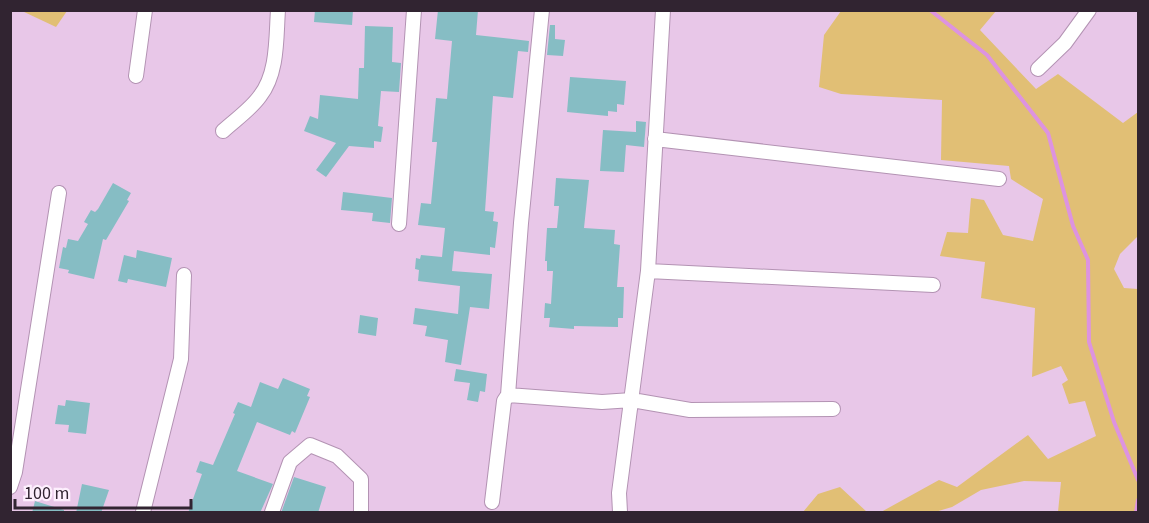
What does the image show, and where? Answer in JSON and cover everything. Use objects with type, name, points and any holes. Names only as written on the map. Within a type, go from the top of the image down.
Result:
[{"type":"street","points":[[136,76],[145,10]]},
{"type":"street","points":[[223,131],[260,97],[269,82],[278,10]]},
{"type":"street","points":[[399,224],[414,10]]},
{"type":"street","points":[[492,502],[504,401],[508,395],[521,223],[542,10]]},
{"type":"street","points":[[620,513],[619,493],[648,271],[663,10]]},
{"type":"street","points":[[1038,69],[1065,44],[1089,10]]},
{"type":"street","points":[[655,139],[999,179]]},
{"type":"street","points":[[10,487],[15,472],[59,193]]},
{"type":"street","points":[[648,271],[933,285]]},
{"type":"street","points":[[143,513],[181,359],[184,275]]},
{"type":"street","points":[[508,395],[602,402],[632,400],[690,410],[833,409]]},
{"type":"street","points":[[272,513],[290,462],[310,445],[337,456],[361,479],[361,513]]},
{"type":"shaded area","points":[[22,11],[67,11],[56,27]]},
{"type":"shaded area","points":[[841,11],[996,11],[980,30],[1036,89],[1058,74],[1123,123],[1138,112],[1138,236],[1120,254],[1114,269],[1124,288],[1138,289],[1138,512],[1058,512],[1061,482],[1024,481],[981,490],[952,507],[935,512],[881,512],[939,480],[957,487],[1028,435],[1048,459],[1096,436],[1085,401],[1069,404],[1062,384],[1068,380],[1061,366],[1032,377],[1035,308],[981,298],[985,262],[940,256],[947,232],[968,233],[971,198],[984,200],[1003,235],[1033,241],[1043,199],[1011,179],[1009,166],[941,160],[942,100],[841,94],[819,87],[824,35]]},
{"type":"shaded area","points":[[840,487],[867,512],[803,512],[818,494]]},
{"type":"building","points":[[315,10],[353,10],[352,25],[314,22]]},
{"type":"building","points":[[438,10],[478,10],[476,35],[529,41],[528,52],[518,51],[513,98],[493,96],[485,211],[494,212],[493,221],[498,222],[495,248],[490,247],[490,255],[454,251],[452,271],[492,274],[489,309],[470,307],[461,365],[445,362],[448,340],[425,336],[427,326],[413,324],[415,308],[458,314],[460,286],[418,281],[419,270],[415,269],[416,258],[420,259],[421,255],[442,257],[445,228],[418,225],[421,203],[431,204],[437,142],[432,142],[436,98],[447,99],[452,41],[435,39]]},
{"type":"building","points":[[550,25],[555,25],[555,39],[565,40],[563,56],[547,55]]},
{"type":"building","points":[[365,26],[393,27],[392,62],[401,63],[399,92],[381,91],[378,126],[383,127],[381,142],[374,141],[374,148],[349,146],[326,177],[316,170],[336,143],[304,131],[310,116],[318,119],[320,95],[358,99],[359,68],[364,68]]},
{"type":"building","points":[[570,77],[626,81],[624,105],[617,104],[617,112],[608,111],[608,116],[567,112]]},
{"type":"building","points":[[636,121],[646,122],[644,147],[626,145],[624,172],[600,171],[603,130],[636,132]]},
{"type":"building","points":[[556,178],[589,180],[584,228],[615,230],[614,244],[620,245],[617,287],[624,287],[623,318],[618,318],[618,327],[574,326],[574,329],[549,327],[550,318],[544,318],[545,303],[551,304],[553,271],[547,271],[547,261],[545,261],[547,228],[557,228],[559,206],[554,206]]},
{"type":"building","points":[[113,183],[131,193],[127,200],[129,201],[106,240],[103,239],[94,279],[68,273],[69,270],[59,268],[63,247],[66,248],[68,239],[78,241],[88,224],[84,222],[91,210],[95,212],[98,209]]},
{"type":"building","points":[[343,192],[392,198],[390,223],[372,221],[373,213],[341,210]]},
{"type":"building","points":[[137,250],[172,258],[166,287],[128,279],[127,283],[118,281],[124,255],[136,258]]},
{"type":"building","points":[[360,315],[378,318],[376,336],[358,333]]},
{"type":"building","points":[[456,369],[487,374],[485,392],[480,391],[478,402],[467,400],[470,383],[454,381]]},
{"type":"building","points":[[283,378],[310,389],[307,396],[310,397],[295,433],[292,431],[290,435],[257,422],[237,471],[273,484],[260,513],[188,513],[202,474],[196,472],[200,461],[213,465],[238,402],[251,407],[260,382],[278,389]]},
{"type":"building","points":[[66,400],[90,403],[86,434],[68,432],[69,425],[55,424],[58,405],[65,406]]},
{"type":"building","points":[[294,477],[326,487],[318,513],[281,513]]},
{"type":"building","points":[[82,484],[109,490],[101,513],[76,513]]},
{"type":"building","points":[[35,501],[64,510],[64,513],[32,513]]},
{"type":"waterway","points":[[930,10],[987,55],[1048,133],[1073,226],[1088,260],[1089,342],[1114,422],[1138,480]]},
{"type":"waterway","points":[[1136,512],[1138,500]]}]
